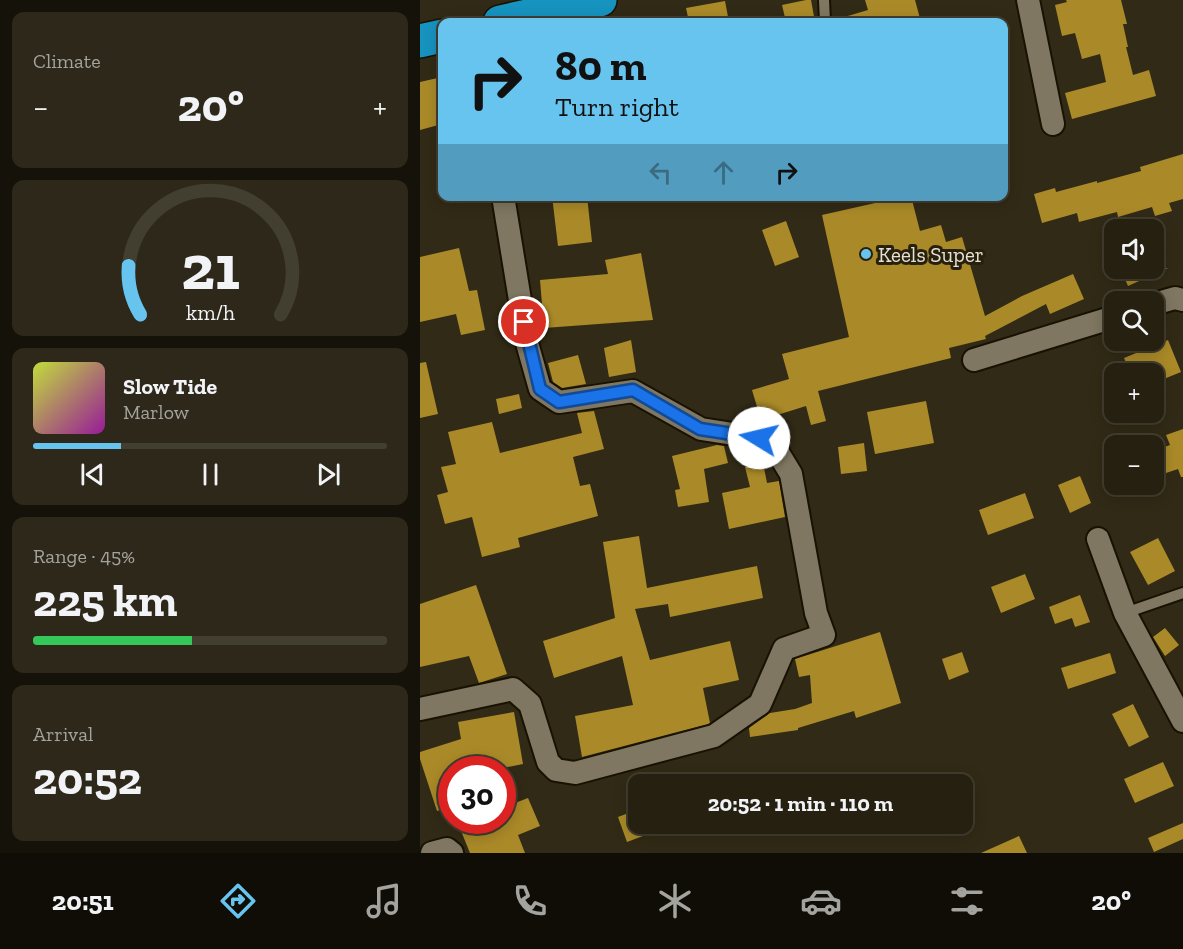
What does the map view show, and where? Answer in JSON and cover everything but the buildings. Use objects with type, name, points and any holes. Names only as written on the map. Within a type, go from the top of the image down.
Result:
[{"type":"highway","points":[[518,18],[600,0]]},
{"type":"highway","points":[[420,41],[438,37]]},
{"type":"street","points":[[1028,0],[1053,124]]},
{"type":"street","points":[[420,709],[513,689],[530,704],[548,762],[556,770],[575,773],[714,736],[760,704],[784,650],[824,635],[816,613],[791,474],[774,447],[759,438],[700,429],[633,390],[559,402],[540,389],[527,343],[503,201]]},
{"type":"street","points":[[1164,301],[1175,298],[1183,300]]},
{"type":"street","points":[[974,360],[1104,320]]},
{"type":"street","points":[[1098,539],[1125,614],[1183,721]]},
{"type":"street","points":[[432,853],[447,849],[452,853]]},
{"type":"lane","points":[[824,0],[825,18]]},
{"type":"lane","points":[[1125,614],[1183,593]]},
{"type":"place","name":"Keels Super","points":[[866,254]]},
{"type":"route","points":[[524,322],[527,343],[540,389],[559,402],[633,390],[700,429],[759,438]]}]
